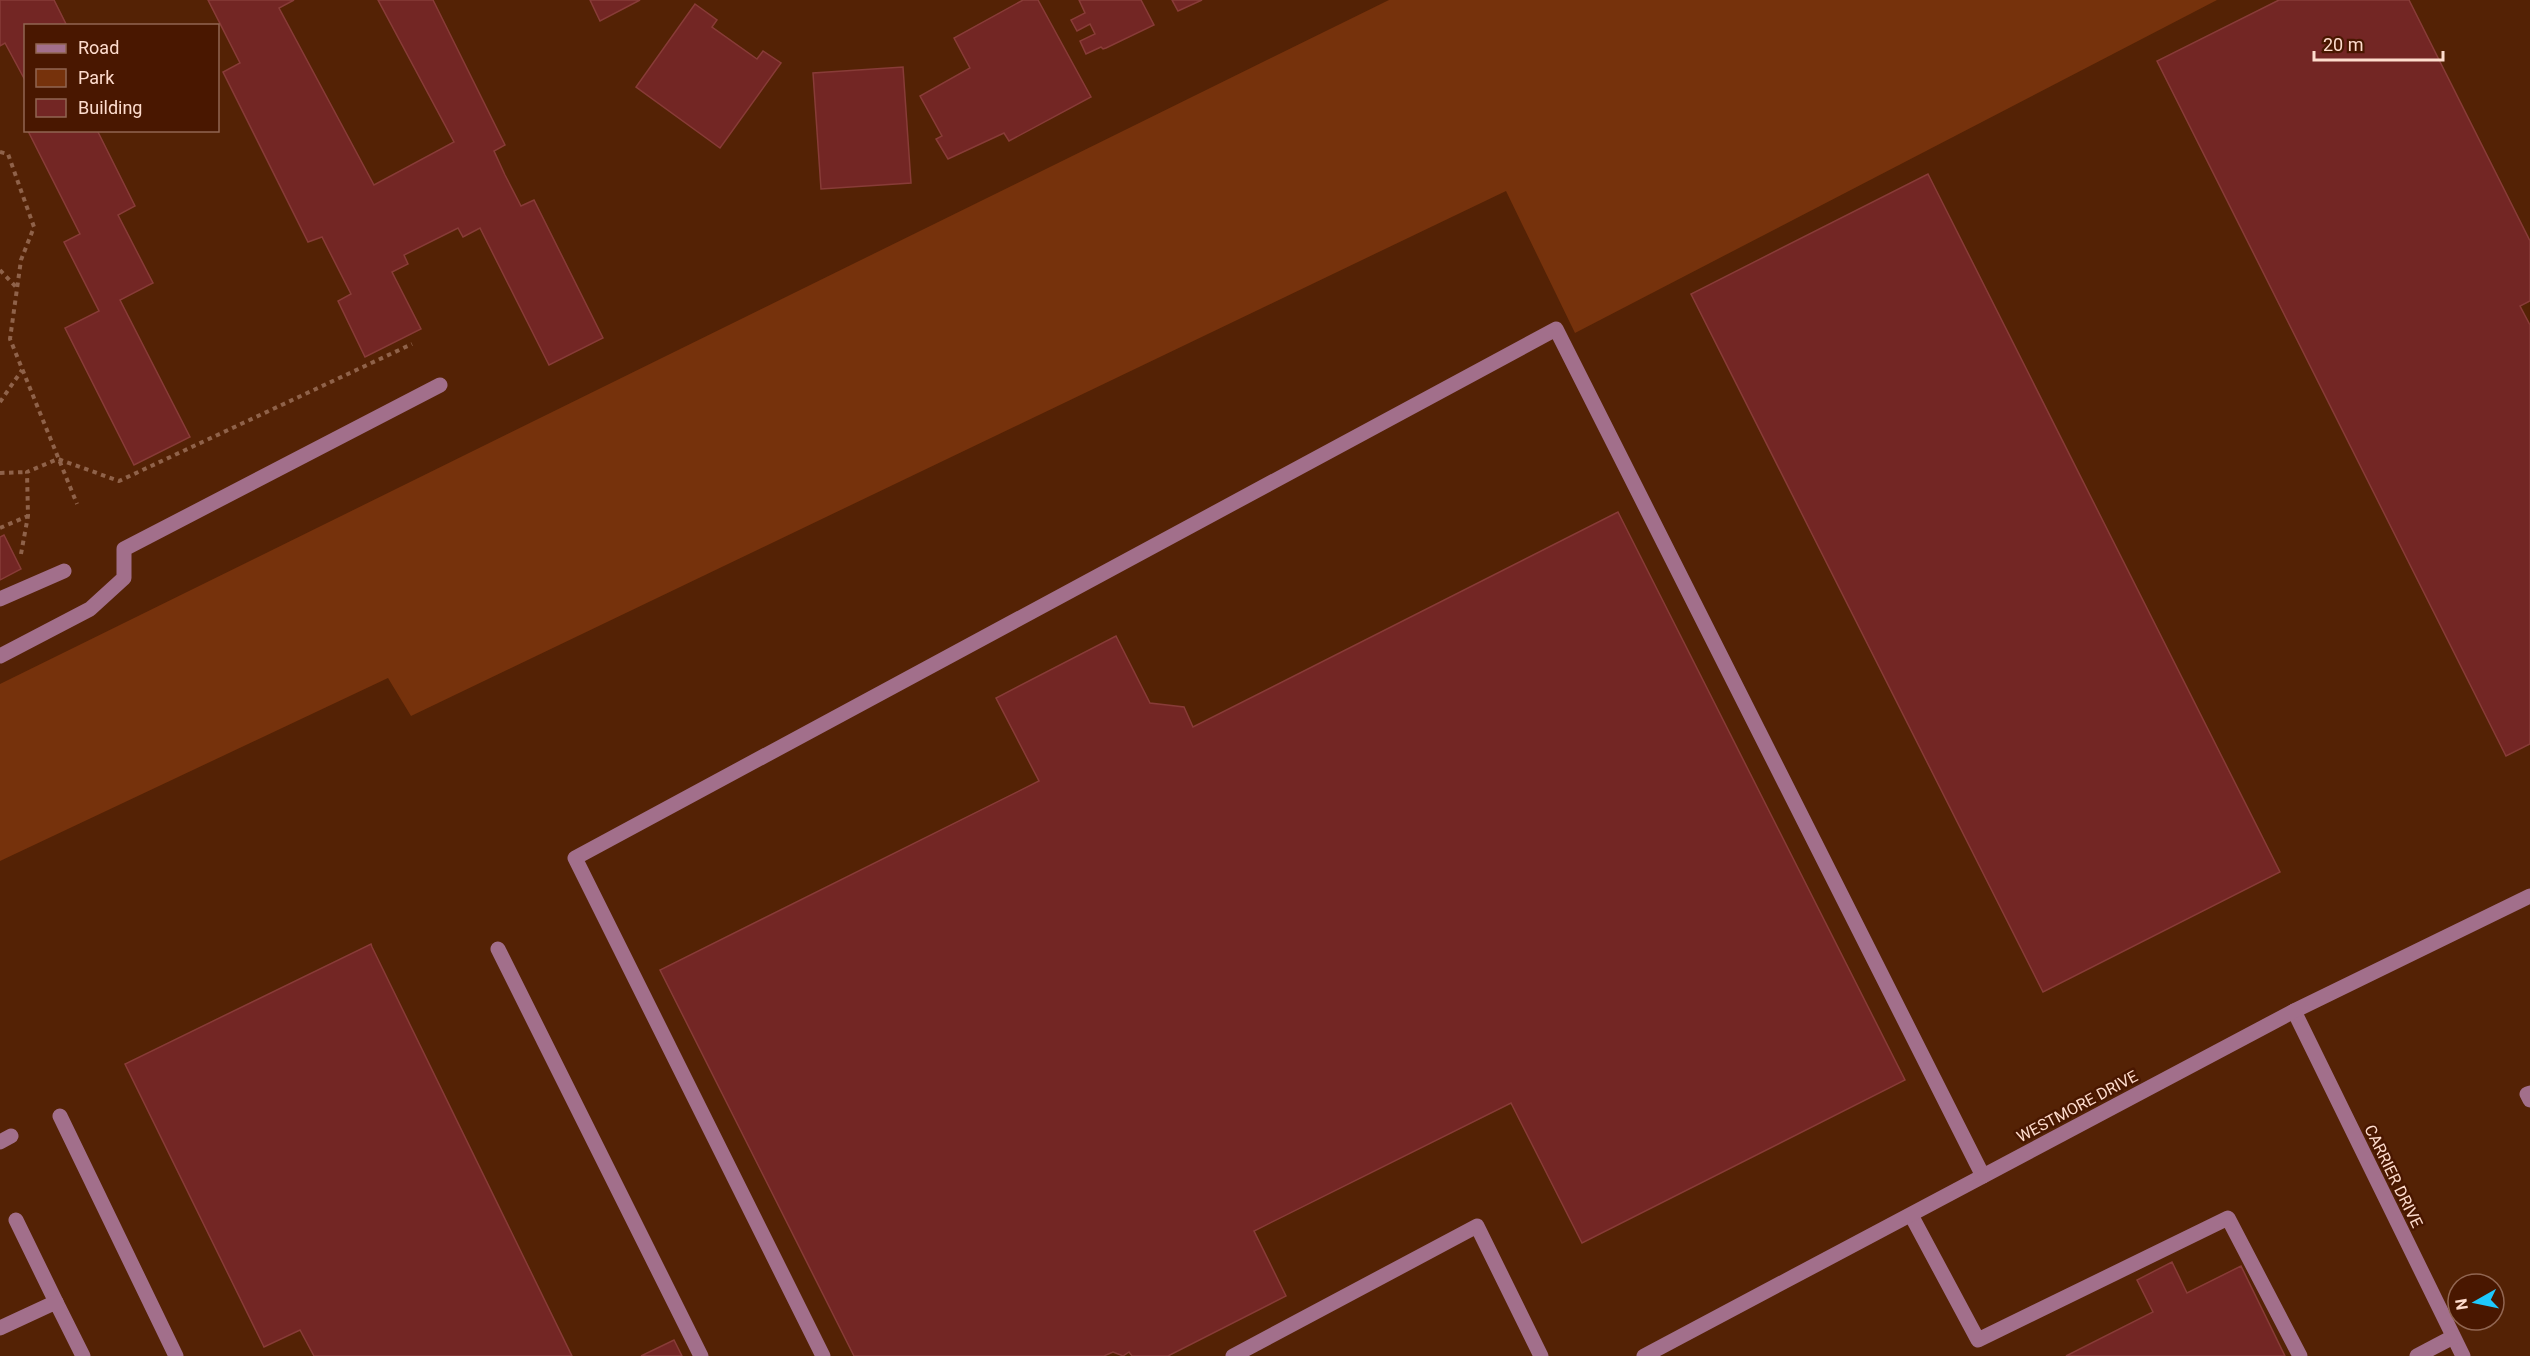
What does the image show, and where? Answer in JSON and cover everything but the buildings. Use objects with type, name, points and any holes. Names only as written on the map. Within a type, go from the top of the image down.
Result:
[{"type":"street","points":[[823,1356],[575,858],[1556,329],[1983,1176]]},
{"type":"street","points":[[0,656],[90,609],[124,578],[124,549],[440,385]]},
{"type":"street","points":[[0,599],[64,571]]},
{"type":"street","name":"WESTMORE DRIVE","points":[[1652,1354],[2294,1011],[2530,896]]},
{"type":"street","points":[[498,949],[701,1356]]},
{"type":"street","name":"CARRIER DRIVE","points":[[2294,1011],[2463,1356]]},
{"type":"street","points":[[2530,1093],[2527,1094],[2530,1100]]},
{"type":"street","points":[[60,1116],[176,1356]]},
{"type":"street","points":[[1911,1215],[1978,1340],[2228,1218],[2300,1356]]},
{"type":"street","points":[[16,1220],[83,1356]]},
{"type":"street","points":[[1233,1356],[1477,1226],[1541,1356]]},
{"type":"street","points":[[0,1328],[56,1302]]},
{"type":"street","points":[[2417,1356],[2453,1337]]},
{"type":"path","points":[[0,152],[8,154],[34,227],[21,260],[10,339],[77,504]]},
{"type":"path","points":[[0,270],[17,288]]},
{"type":"path","points":[[0,473],[27,472],[58,459],[119,481],[412,344]]},
{"type":"path","points":[[0,402],[22,369]]},
{"type":"path","points":[[21,554],[28,516],[27,472]]},
{"type":"path","points":[[0,528],[28,516]]},
{"type":"green space","points":[[1389,0],[2217,0],[1575,333],[1506,191],[411,716],[388,678],[0,861],[0,684]]}]
